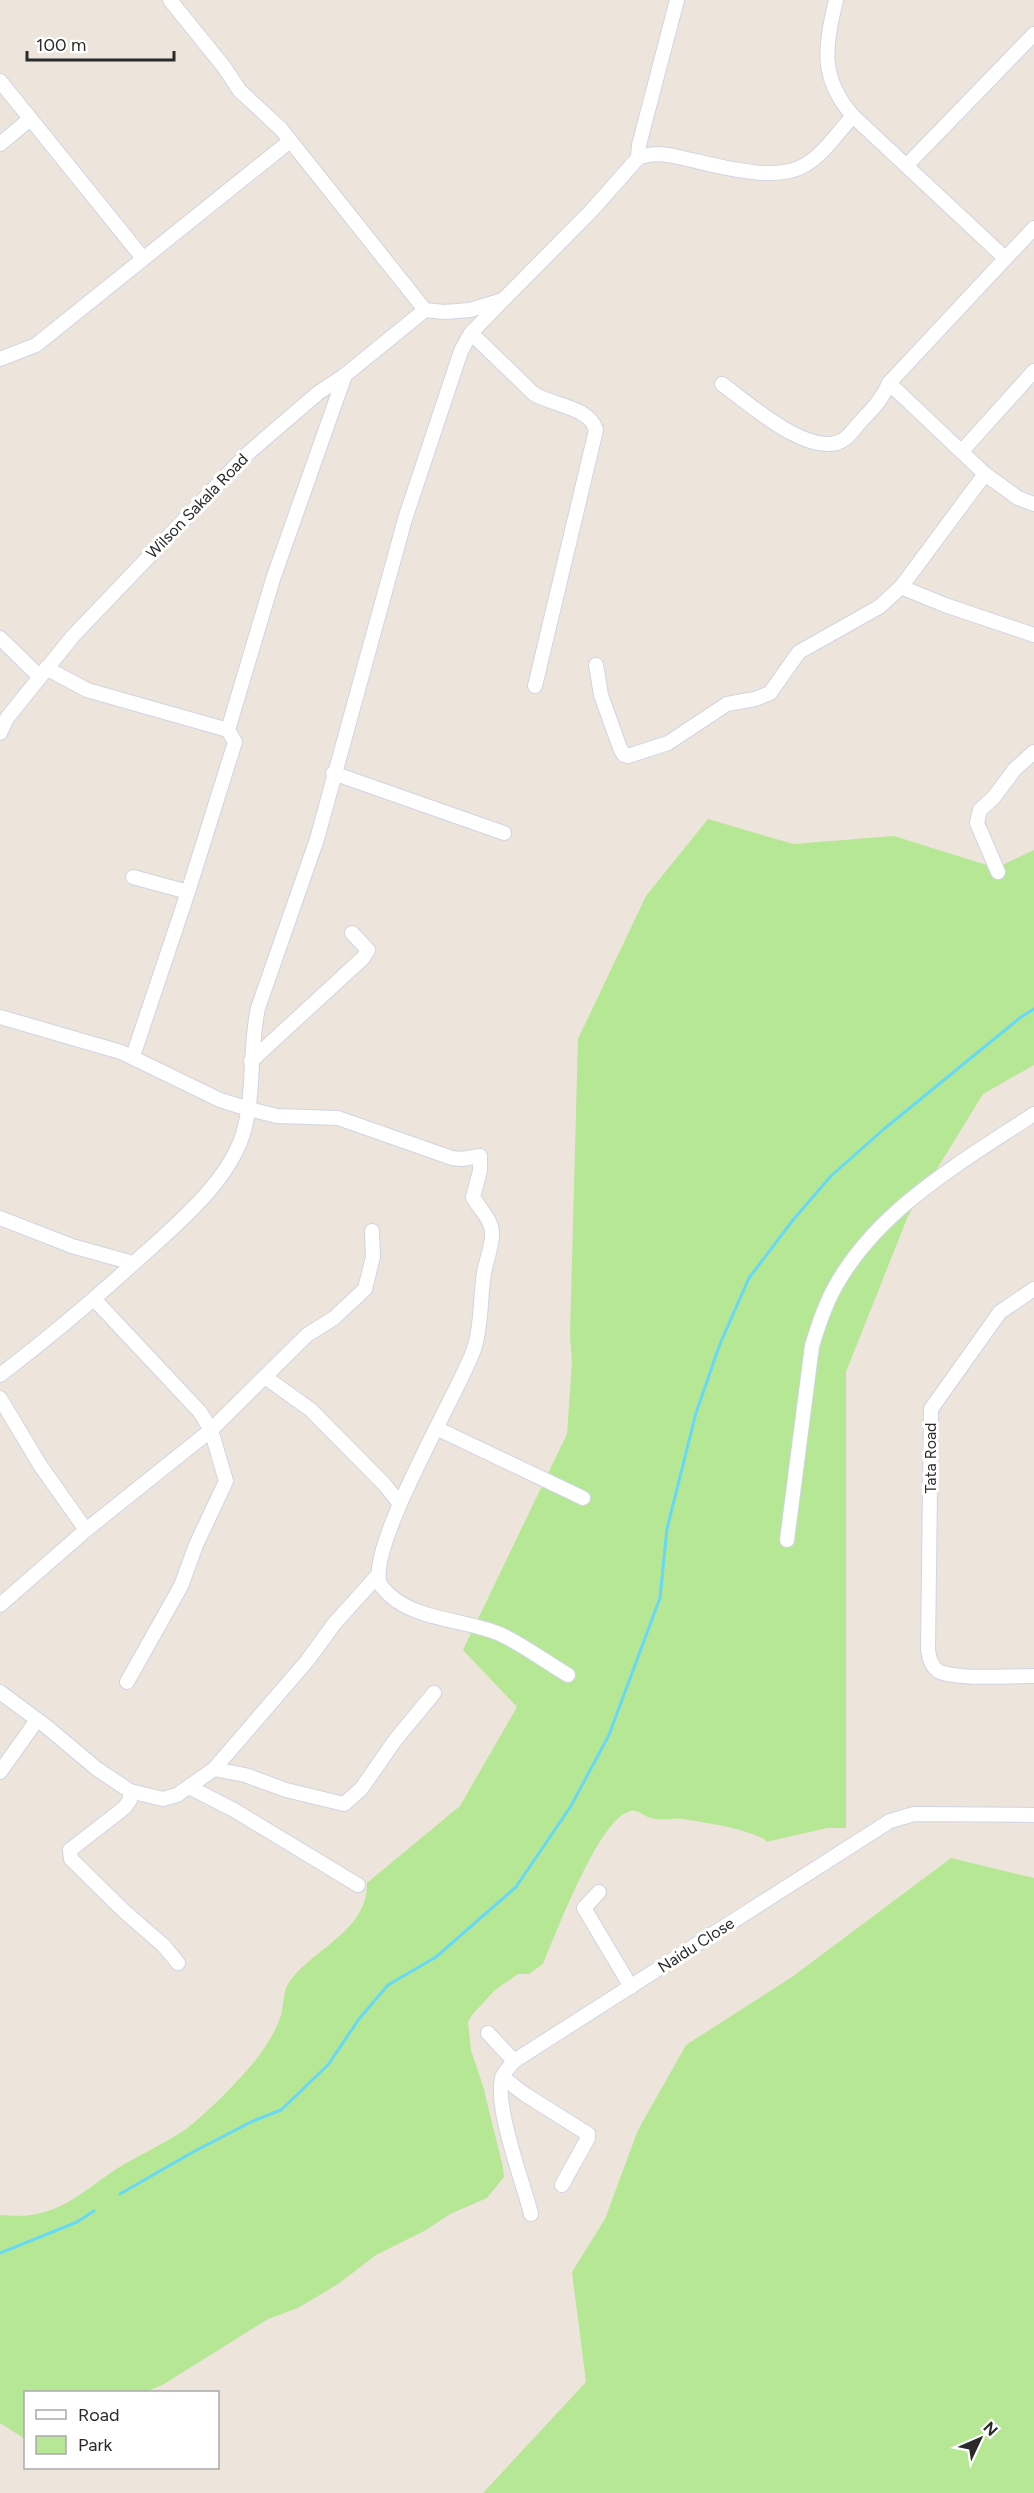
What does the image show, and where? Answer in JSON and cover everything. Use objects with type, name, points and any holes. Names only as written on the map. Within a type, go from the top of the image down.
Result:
[{"type":"street","points":[[170,0],[224,67],[240,91],[281,129],[425,310],[444,312],[470,310],[503,300]]},
{"type":"street","points":[[638,158],[639,145],[677,0]]},
{"type":"street","points":[[837,0],[827,46],[827,62],[834,91],[853,116],[1005,258]]},
{"type":"street","points":[[907,165],[1034,34]]},
{"type":"street","points":[[0,81],[142,257]]},
{"type":"street","points":[[0,1375],[70,1321],[211,1189],[239,1144],[249,1109],[252,1035],[258,1008],[316,839],[408,508],[454,367],[471,333],[592,210],[638,158],[648,154],[661,154],[735,169],[792,171],[815,158],[853,116]]},
{"type":"street","points":[[0,144],[30,119]]},
{"type":"street","points":[[0,359],[36,345],[142,257],[290,141]]},
{"type":"street","points":[[722,384],[787,431],[817,444],[830,445],[843,440],[880,400],[889,383],[1034,228]]},
{"type":"street","name":"Wilson Sakala Road","points":[[0,733],[7,718],[43,672],[104,602],[246,455],[318,393],[345,375],[425,310]]},
{"type":"street","points":[[471,333],[534,394],[544,401],[585,415],[594,423],[596,430],[535,686]]},
{"type":"street","points":[[962,451],[1034,371]]},
{"type":"street","points":[[228,730],[276,571],[345,375]]},
{"type":"street","points":[[889,383],[985,474],[1013,495],[1034,504]]},
{"type":"street","points":[[1021,387],[1034,393]]},
{"type":"street","points":[[596,665],[601,695],[624,754],[632,755],[668,743],[727,704],[755,699],[770,693],[799,652],[871,612],[902,588],[985,474]]},
{"type":"street","points":[[902,588],[1034,635]]},
{"type":"street","points":[[0,638],[43,672],[87,690],[228,730],[235,742],[133,1056]]},
{"type":"street","points":[[998,872],[977,823],[977,816],[1015,769],[1034,752]]},
{"type":"street","points":[[333,773],[504,833]]},
{"type":"street","points":[[133,877],[188,892]]},
{"type":"street","points":[[251,1061],[363,958],[368,950],[352,933]]},
{"type":"street","points":[[0,1017],[133,1056],[220,1100],[249,1109],[277,1116],[338,1118],[452,1158],[480,1156],[480,1171],[473,1197],[488,1217],[492,1236],[484,1274],[475,1347],[400,1504],[381,1555],[378,1575],[381,1586],[385,1590],[421,1613],[501,1635],[568,1675]]},
{"type":"street","points":[[787,1540],[812,1346],[821,1317],[835,1286],[858,1253],[897,1212],[921,1191],[1034,1114]]},
{"type":"street","points":[[0,1218],[72,1246],[134,1263]]},
{"type":"street","points":[[0,1605],[86,1530],[211,1430],[307,1335],[334,1318],[365,1289],[373,1257],[372,1231]]},
{"type":"street","name":"Tata Road","points":[[1034,1289],[1000,1312],[931,1410],[928,1650],[933,1666],[939,1671],[969,1676],[1034,1676]]},
{"type":"street","points":[[94,1299],[200,1412],[211,1430],[226,1482],[196,1545],[181,1586],[127,1682]]},
{"type":"street","points":[[265,1377],[311,1410],[385,1485],[400,1504]]},
{"type":"street","points":[[0,1398],[40,1465],[86,1530]]},
{"type":"street","points":[[436,1428],[583,1497]]},
{"type":"street","points":[[0,1692],[97,1769],[130,1791],[163,1799],[177,1796],[214,1769],[307,1660],[334,1624],[378,1575]]},
{"type":"street","points":[[214,1769],[245,1775],[286,1790],[344,1804],[361,1789],[396,1739],[434,1693]]},
{"type":"street","points":[[0,1772],[37,1720]]},
{"type":"street","points":[[189,1787],[234,1810],[358,1885]]},
{"type":"street","points":[[130,1791],[130,1800],[124,1808],[70,1850],[70,1859],[164,1946],[178,1963]]},
{"type":"street","name":"Naidu Close","points":[[502,2077],[514,2061],[835,1855],[900,1816],[935,1813],[1034,1815]]},
{"type":"street","points":[[599,1892],[586,1903],[584,1908],[587,1917],[631,1987]]},
{"type":"street","points":[[488,2033],[514,2061]]},
{"type":"street","points":[[502,2077],[588,2134],[588,2138],[562,2185]]},
{"type":"street","points":[[502,2077],[505,2124],[531,2214]]},
{"type":"green space","points":[[708,819],[793,844],[894,836],[996,868],[1034,850],[1034,1065],[983,1094],[908,1216],[846,1372],[846,1828],[827,1828],[766,1842],[766,1840],[736,1829],[683,1819],[655,1819],[636,1811],[630,1811],[618,1819],[592,1855],[543,1964],[529,1974],[518,1974],[495,1990],[468,2022],[471,2050],[483,2086],[503,2167],[504,2177],[487,2198],[450,2214],[426,2230],[376,2255],[338,2284],[298,2308],[268,2319],[164,2384],[148,2391],[24,2391],[24,2438],[0,2423],[0,2215],[33,2215],[55,2209],[186,2129],[222,2097],[254,2062],[270,2040],[281,2015],[288,1984],[310,1960],[349,1927],[365,1900],[367,1883],[460,1806],[517,1707],[463,1650],[567,1434],[572,1361],[570,1335],[578,1039],[646,896]]},
{"type":"green space","points":[[951,1858],[1034,1878],[1034,2493],[483,2493],[586,2382],[572,2272],[605,2219],[638,2130],[686,2045],[792,1977]]},
{"type":"waterway","points":[[120,2194],[193,2152],[253,2121],[281,2110],[328,2065],[359,2019],[388,1985],[436,1957],[516,1887],[571,1806],[609,1735],[660,1598],[667,1529],[696,1413],[720,1344],[749,1278],[793,1220],[831,1176],[884,1129],[1021,1017],[1034,1009]]},
{"type":"waterway","points":[[0,2253],[77,2222],[94,2211]]}]
